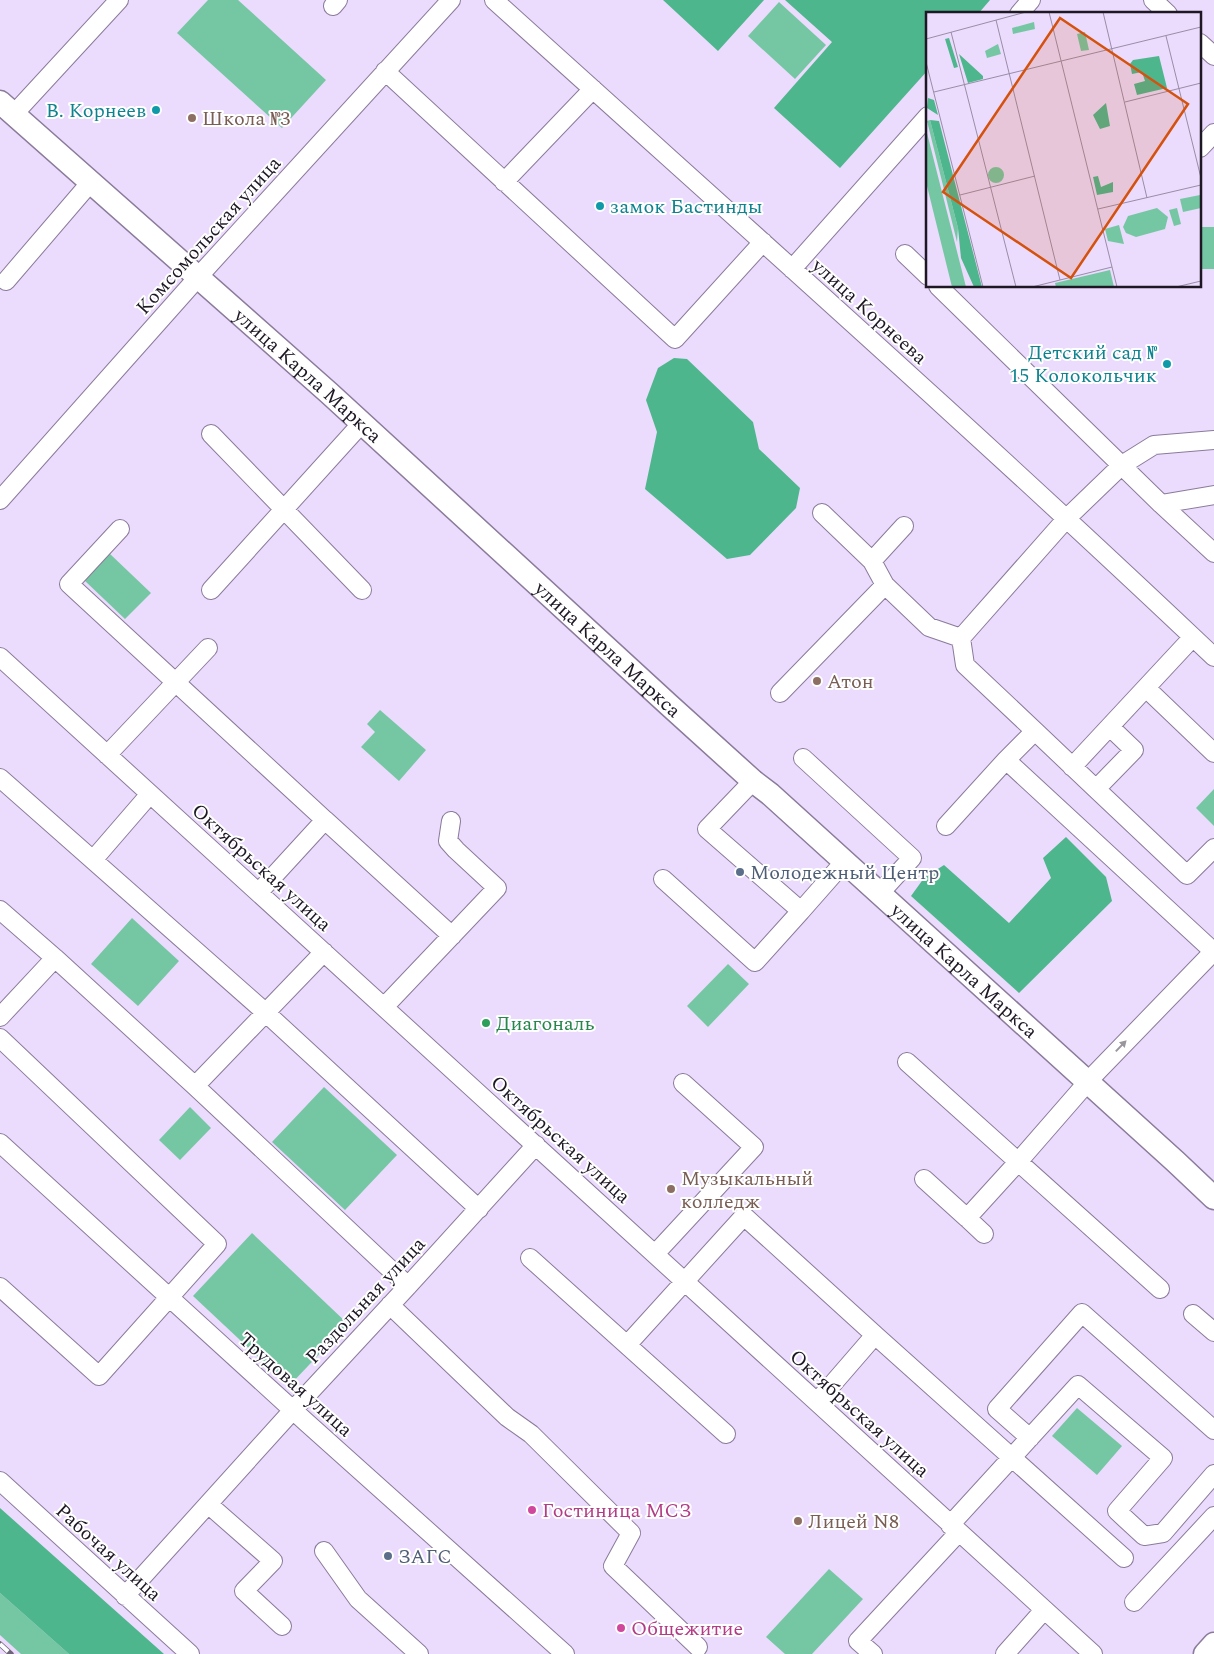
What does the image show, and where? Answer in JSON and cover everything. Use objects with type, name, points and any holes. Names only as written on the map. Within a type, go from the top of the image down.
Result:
[{"type":"main road","name":"улица Карла Маркса","points":[[7,108],[362,423],[753,781],[845,861],[1214,1198]]},
{"type":"main road","points":[[1205,1654],[1214,1644]]},
{"type":"street","points":[[7,108],[119,0]]},
{"type":"street","name":"Комсомольская улица","points":[[0,500],[198,277],[450,0]]},
{"type":"street","name":"улица Корнеева","points":[[494,0],[1067,518],[1214,657]]},
{"type":"street","points":[[1021,12],[1031,0]]},
{"type":"street","points":[[1153,0],[1166,12]]},
{"type":"street","points":[[1202,45],[1214,56]]},
{"type":"street","points":[[385,71],[675,339],[763,242]]},
{"type":"street","points":[[504,182],[593,89]]},
{"type":"street","points":[[792,269],[926,118]]},
{"type":"street","points":[[1202,146],[1214,133]]},
{"type":"street","points":[[6,281],[90,183]]},
{"type":"street","points":[[905,254],[926,274]]},
{"type":"street","points":[[940,288],[1161,504],[1214,553]]},
{"type":"street","points":[[211,590],[362,423]]},
{"type":"street","points":[[211,434],[362,590]]},
{"type":"street","points":[[960,638],[1067,518],[1122,465],[1154,445],[1214,440]]},
{"type":"street","points":[[1161,504],[1214,496]]},
{"type":"street","points":[[822,513],[872,560],[885,585],[928,627],[960,638]]},
{"type":"street","points":[[872,560],[904,526]]},
{"type":"street","points":[[120,529],[69,584],[452,936]]},
{"type":"street","points":[[780,693],[885,585]]},
{"type":"street","points":[[1072,767],[1193,637]]},
{"type":"street","points":[[960,638],[965,665],[1188,875],[1214,848]]},
{"type":"street","points":[[107,755],[208,648]]},
{"type":"street","name":"Октябрьская улица","points":[[0,657],[1093,1654]]},
{"type":"street","points":[[1146,688],[1214,752]]},
{"type":"street","points":[[1096,789],[1134,750],[1110,727]]},
{"type":"street","points":[[946,826],[1035,731]]},
{"type":"street","points":[[804,758],[912,858],[880,893]]},
{"type":"street","points":[[967,1218],[1088,1082],[1214,952],[1006,760]]},
{"type":"street","points":[[0,778],[265,1012],[479,1208]]},
{"type":"street","points":[[753,781],[707,829],[801,911]]},
{"type":"street","points":[[93,860],[150,794]]},
{"type":"street","points":[[259,892],[325,820]]},
{"type":"street","points":[[384,1007],[497,888],[484,878],[448,841],[451,821]]},
{"type":"street","points":[[663,878],[755,962],[845,861]]},
{"type":"street","points":[[0,910],[195,1086],[408,1286]]},
{"type":"street","points":[[195,1086],[324,952]]},
{"type":"street","points":[[0,1017],[55,958]]},
{"type":"street","points":[[0,1038],[217,1244],[99,1376],[0,1287]]},
{"type":"street","points":[[907,1062],[1160,1289]]},
{"type":"street","points":[[654,1254],[754,1147],[683,1083]]},
{"type":"street","name":"Трудовая улица","points":[[0,1143],[292,1410],[565,1654]]},
{"type":"street","name":"Раздольная улица","points":[[125,1596],[292,1410],[536,1145]]},
{"type":"street","points":[[924,1179],[984,1234]]},
{"type":"street","points":[[627,1345],[744,1216],[1124,1558]]},
{"type":"street","points":[[530,1258],[726,1434]]},
{"type":"street","points":[[390,1305],[507,1417],[530,1434],[631,1533],[613,1566],[698,1647]]},
{"type":"street","points":[[1030,1438],[996,1409],[1082,1314],[1214,1430]]},
{"type":"street","points":[[1194,1314],[1214,1332]]},
{"type":"street","points":[[817,1402],[875,1334]]},
{"type":"street","points":[[872,1654],[858,1641],[1012,1458],[1078,1385],[1162,1458],[1117,1511],[1144,1536],[1162,1533],[1214,1474]]},
{"type":"street","name":"Рабочая улица","points":[[0,1481],[190,1654]]},
{"type":"street","points":[[208,1504],[273,1561],[244,1592],[282,1626]]},
{"type":"street","points":[[1134,1602],[1214,1516]]},
{"type":"street","points":[[324,1552],[358,1599],[419,1654]]},
{"type":"street","points":[[1005,1654],[1044,1610]]},
{"type":"green space","points":[[208,0],[238,0],[326,80],[282,128],[177,33]]},
{"type":"green space","points":[[663,0],[764,0],[718,51]]},
{"type":"green space","points":[[785,0],[990,0],[980,12],[926,12],[926,72],[840,168],[774,108],[832,42]]},
{"type":"green space","points":[[779,2],[826,45],[795,79],[748,36]]},
{"type":"green space","points":[[1202,227],[1214,227],[1214,269],[1202,269]]},
{"type":"green space","points":[[674,358],[687,359],[753,422],[759,449],[800,488],[796,508],[750,555],[727,559],[645,489],[657,432],[646,400],[658,368]]},
{"type":"green space","points":[[109,553],[151,593],[125,619],[84,580]]},
{"type":"green space","points":[[380,710],[426,750],[399,781],[361,747],[375,732],[367,724]]},
{"type":"green space","points":[[1214,789],[1214,826],[1196,808]]},
{"type":"green space","points":[[1066,837],[1106,877],[1112,901],[1019,993],[911,896],[924,878],[944,865],[1009,923],[1051,878],[1043,858]]},
{"type":"green space","points":[[132,918],[179,961],[138,1006],[91,964]]},
{"type":"green space","points":[[728,964],[749,984],[708,1027],[687,1006]]},
{"type":"green space","points":[[324,1087],[397,1155],[345,1210],[272,1142]]},
{"type":"green space","points":[[190,1107],[211,1128],[180,1160],[159,1140]]},
{"type":"green space","points":[[252,1233],[348,1324],[289,1386],[193,1296]]},
{"type":"green space","points":[[1077,1408],[1122,1446],[1097,1475],[1052,1436]]},
{"type":"green space","points":[[0,1508],[164,1654],[69,1654],[0,1593]]},
{"type":"green space","points":[[829,1569],[863,1599],[812,1654],[785,1654],[766,1637]]},
{"type":"green space","points":[[0,1593],[69,1654],[21,1654],[0,1635]]},
{"type":"railway","points":[[0,1644],[11,1654]]},
{"type":"place","name":"В. Корнеев","points":[[156,110]]},
{"type":"place","name":"Школа №3","points":[[192,118]]},
{"type":"place","name":"замок Бастинды","points":[[600,206]]},
{"type":"place","name":"Детский сад № 15 Колокольчик","points":[[1167,364]]},
{"type":"place","name":"Атон","points":[[817,681]]},
{"type":"place","name":"Молодежный Центр","points":[[740,872]]},
{"type":"place","name":"Диагональ","points":[[486,1023]]},
{"type":"place","name":"Музыкальный колледж","points":[[671,1189]]},
{"type":"place","name":"Гостиница МСЗ","points":[[532,1510]]},
{"type":"place","name":"Лицей N8","points":[[798,1521]]},
{"type":"place","name":"ЗАГС","points":[[388,1556]]},
{"type":"place","name":"Общежитие","points":[[621,1628]]}]
